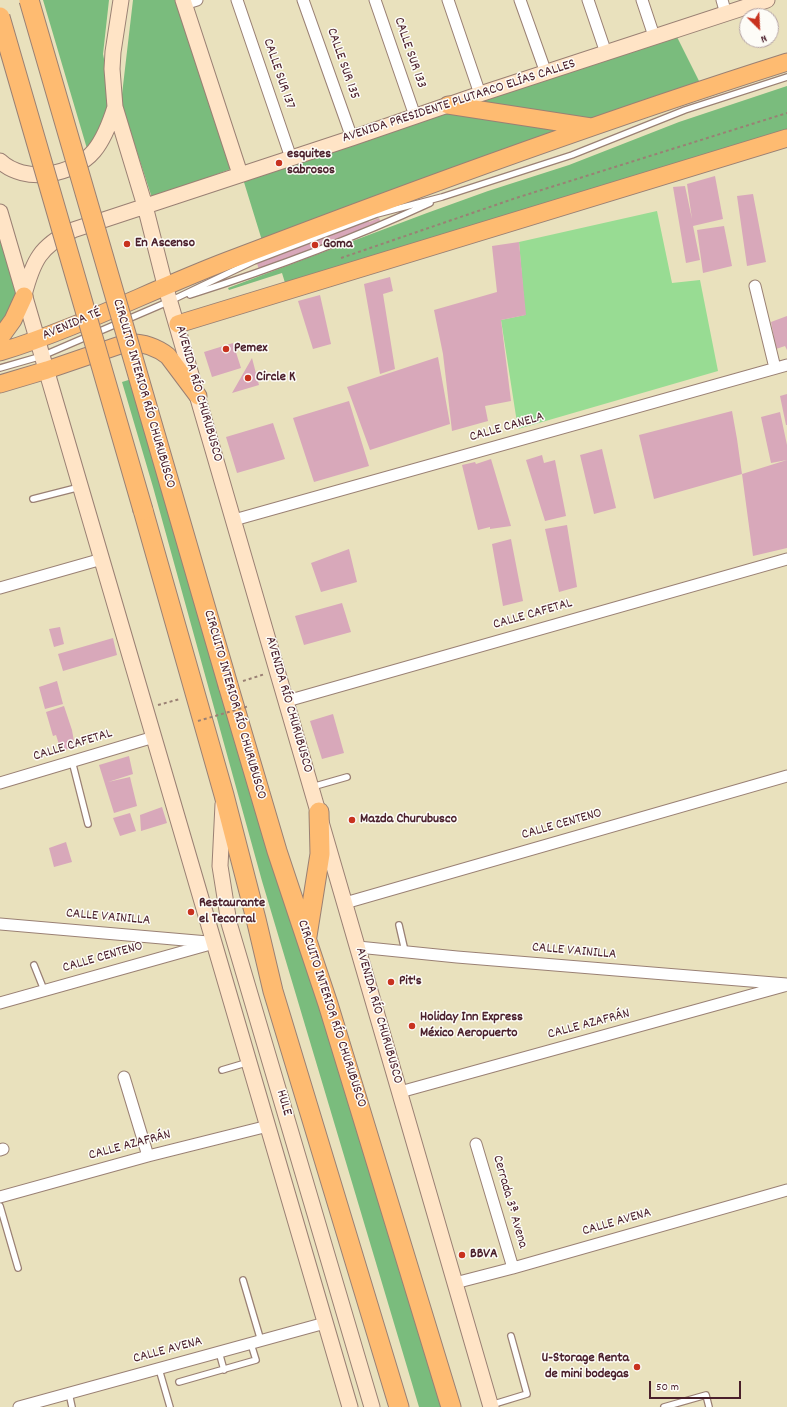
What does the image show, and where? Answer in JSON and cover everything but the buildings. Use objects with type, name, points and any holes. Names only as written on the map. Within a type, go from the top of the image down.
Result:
[{"type":"highway","name":"CIRCUITO INTERIOR RÍO CHURUBUSCO","points":[[29,0],[235,683],[276,851],[306,937],[384,1185],[451,1407]]},
{"type":"highway","points":[[0,17],[224,795],[273,991],[399,1407]]},
{"type":"highway","points":[[306,937],[320,854],[319,812]]},
{"type":"main road","name":"AVENIDA RÍO CHURUBUSCO","points":[[121,0],[113,52],[112,69],[115,107],[165,285],[178,324],[491,1406]]},
{"type":"main road","points":[[188,1],[240,174]]},
{"type":"main road","name":"AVENIDA PRESIDENTE PLUTARCO ELÍAS CALLES","points":[[24,296],[30,272],[41,253],[50,244],[73,230],[606,53],[654,36],[724,7],[763,1]]},
{"type":"main road","points":[[165,285],[338,218],[682,96],[787,62]]},
{"type":"main road","points":[[448,105],[593,127]]},
{"type":"main road","points":[[0,161],[13,171],[25,173],[49,173],[70,168],[88,157],[96,148],[106,131],[115,107]]},
{"type":"main road","points":[[178,324],[787,138]]},
{"type":"main road","points":[[0,212],[350,1407]]},
{"type":"main road","name":"AVENIDA TÉ","points":[[0,384],[42,355],[165,285]]},
{"type":"main road","points":[[0,338],[13,320],[24,296]]},
{"type":"main road","points":[[42,355],[126,343],[141,344],[155,348],[168,356],[198,396]]},
{"type":"main road","name":"AVENIDA TÉ","points":[[0,352],[42,355]]},
{"type":"main road","name":"HULE","points":[[224,795],[220,866],[229,923],[372,1407]]},
{"type":"main road","points":[[319,1302],[330,1264]]},
{"type":"street","name":"CALLE SUR 137","points":[[236,0],[291,158]]},
{"type":"street","name":"CALLE SUR 135","points":[[303,0],[352,138]]},
{"type":"street","name":"CALLE SUR 133","points":[[375,0],[415,116]]},
{"type":"street","points":[[448,0],[480,94]]},
{"type":"street","points":[[520,0],[546,73]]},
{"type":"street","points":[[588,0],[606,53]]},
{"type":"street","points":[[642,0],[654,36]]},
{"type":"street","points":[[755,286],[775,368]]},
{"type":"street","name":"CALLE CANELA","points":[[234,520],[787,365]]},
{"type":"street","points":[[0,588],[102,559]]},
{"type":"street","name":"CALLE CAFETAL","points":[[287,701],[787,559]]},
{"type":"street","name":"CALLE CAFETAL","points":[[0,783],[154,737]]},
{"type":"street","name":"CALLE CENTENO","points":[[345,904],[787,776]]},
{"type":"street","name":"CALLE VAINILLA","points":[[0,924],[214,943]]},
{"type":"street","name":"CALLE CENTENO","points":[[0,1003],[214,943]]},
{"type":"street","name":"CALLE VAINILLA","points":[[358,947],[457,957],[787,985]]},
{"type":"street","name":"CALLE AZAFRÁN","points":[[400,1092],[787,985]]},
{"type":"street","points":[[124,1076],[148,1156]]},
{"type":"street","name":"CALLE AZAFRÁN","points":[[0,1197],[148,1156],[268,1126]]},
{"type":"street","name":"Cerrada 3ª Avena","points":[[476,1144],[513,1268]]},
{"type":"street","name":"CALLE AVENA","points":[[455,1283],[513,1268],[787,1190]]},
{"type":"street","name":"CALLE AVENA","points":[[19,1407],[325,1323]]},
{"type":"lane","points":[[0,368],[42,355],[170,301],[254,261],[377,214],[442,197],[572,154],[685,110],[787,77]]},
{"type":"lane","points":[[170,301],[258,273],[382,225],[442,197]]},
{"type":"lane","points":[[33,499],[81,487]]},
{"type":"lane","points":[[72,762],[88,824]]},
{"type":"lane","points":[[312,788],[347,777]]},
{"type":"lane","points":[[399,925],[405,951]]},
{"type":"lane","points":[[34,965],[44,990]]},
{"type":"lane","points":[[222,1070],[249,1062]]},
{"type":"lane","points":[[0,1206],[18,1268]]},
{"type":"lane","points":[[179,1382],[256,1360],[256,1342],[243,1280]]},
{"type":"lane","points":[[491,1406],[527,1394],[511,1336]]},
{"type":"lane","points":[[219,1352],[224,1370]]},
{"type":"lane","points":[[159,1368],[170,1407]]},
{"type":"lane","points":[[68,1393],[72,1407]]},
{"type":"lane","points":[[664,1407],[706,1395],[709,1407]]},
{"type":"path","points":[[339,258],[516,198],[787,113]]},
{"type":"path","points":[[235,683],[278,671]]},
{"type":"path","points":[[145,709],[183,698]]},
{"type":"path","points":[[198,721],[249,706]]},
{"type":"green space","points":[[43,0],[109,0],[103,54],[116,119],[88,152]]},
{"type":"green space","points":[[133,0],[181,0],[239,166],[152,198],[121,103]]},
{"type":"green space","points":[[676,35],[700,83],[584,121],[467,103]]},
{"type":"green space","points":[[787,86],[787,134],[286,286],[282,273],[229,290],[228,288],[427,213],[488,191],[569,165],[679,122]]},
{"type":"green space","points":[[446,111],[566,126],[264,247],[243,179]]},
{"type":"green space","points":[[657,211],[672,283],[700,280],[718,371],[518,429],[501,320],[525,315],[519,242]]},
{"type":"green space","points":[[0,230],[18,299],[0,327]]},
{"type":"green space","points":[[135,378],[298,935],[442,1407],[419,1407],[262,881],[153,487],[122,382]]},
{"type":"place","name":"esquites sabrosos","points":[[279,163]]},
{"type":"place","name":"En Ascenso","points":[[127,244]]},
{"type":"place","name":"Goma","points":[[315,245]]},
{"type":"place","name":"Pemex","points":[[226,349]]},
{"type":"place","name":"Circle K","points":[[248,378]]},
{"type":"place","name":"Mazda Churubusco","points":[[352,820]]},
{"type":"place","name":"Restaurante el Tecorral","points":[[191,912]]},
{"type":"place","name":"Pit's","points":[[391,982]]},
{"type":"place","name":"Holiday Inn Express México Aeropuerto","points":[[412,1026]]},
{"type":"place","name":"BBVA","points":[[462,1255]]},
{"type":"place","name":"U-Storage Renta de mini bodegas","points":[[637,1367]]}]
